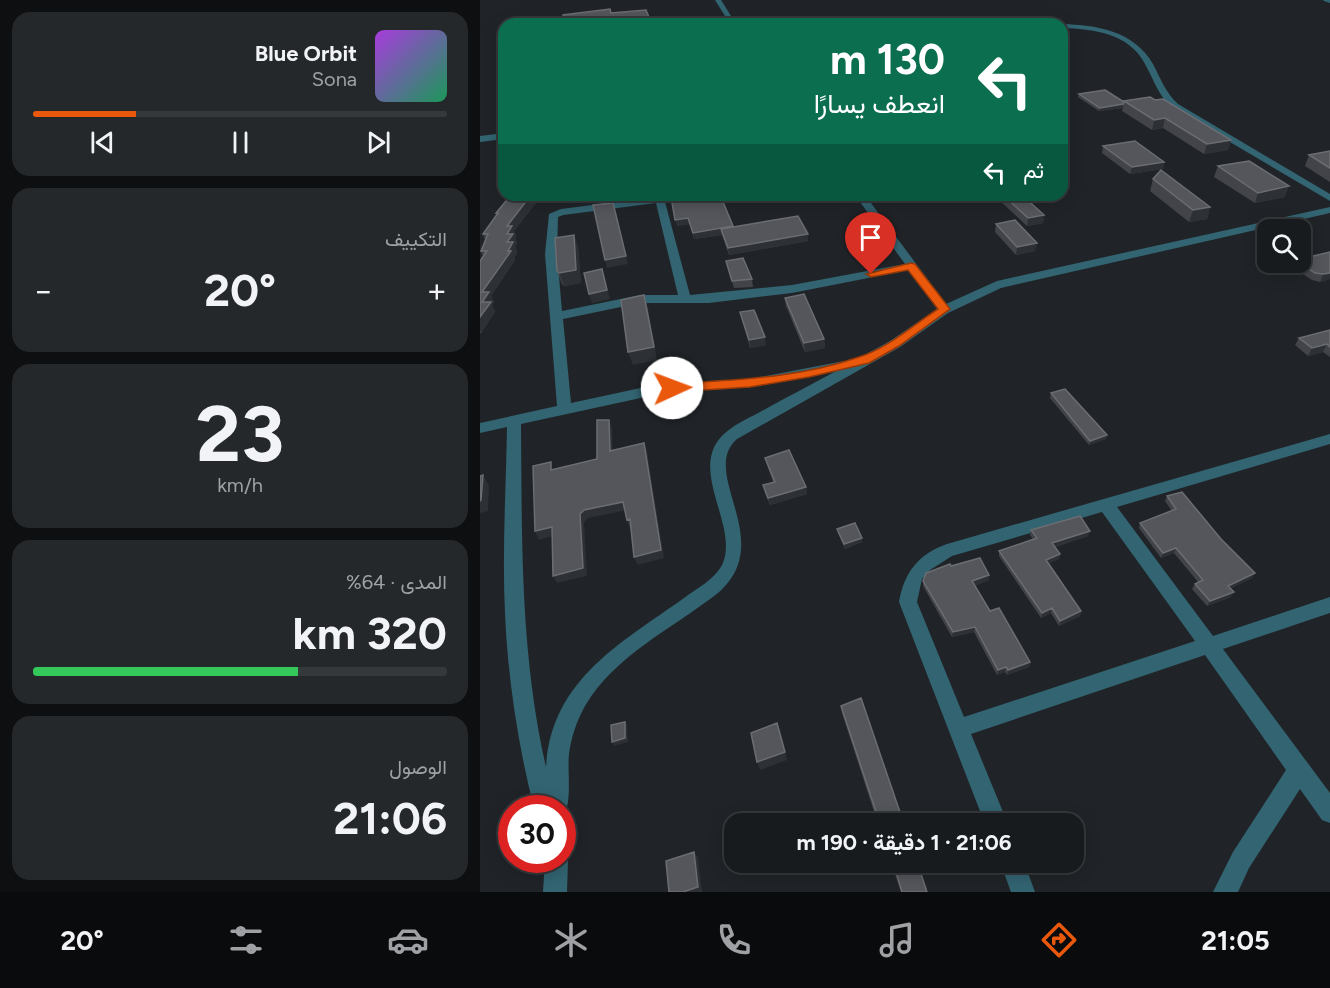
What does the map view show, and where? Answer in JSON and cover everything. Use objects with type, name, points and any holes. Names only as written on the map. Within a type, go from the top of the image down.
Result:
[{"type":"street","points":[[718,0],[729,18]]},
{"type":"street","points":[[1068,27],[1104,30],[1132,44],[1146,58],[1162,94],[1176,106],[1330,198]]},
{"type":"street","points":[[480,139],[498,137]]},
{"type":"street","points":[[564,409],[551,255],[554,214],[652,201]]},
{"type":"street","points":[[660,201],[685,299]]},
{"type":"street","points":[[864,201],[944,309]]},
{"type":"street","points":[[557,795],[559,752],[568,716],[580,692],[613,658],[713,586],[730,566],[733,549],[720,478],[724,443],[741,429],[895,344],[944,309],[997,285],[1330,210]]},
{"type":"street","points":[[557,316],[640,299],[709,299],[792,289],[911,266]]},
{"type":"street","points":[[480,428],[659,389],[710,387],[781,378],[864,360]]},
{"type":"street","points":[[514,419],[514,614],[526,721],[542,795]]},
{"type":"street","points":[[992,813],[908,602],[911,582],[920,566],[947,551],[1330,439]]},
{"type":"street","points":[[1105,503],[1330,813]]},
{"type":"street","points":[[960,728],[1330,605]]},
{"type":"street","points":[[1225,892],[1241,860],[1299,770]]},
{"type":"street","points":[[555,892],[556,873]]},
{"type":"street","points":[[1016,873],[1023,892]]},
{"type":"building","points":[[610,9],[611,13],[646,10],[649,17],[654,18],[563,18],[563,15]]},
{"type":"building","points":[[1105,90],[1124,102],[1123,104],[1100,108],[1079,94]]},
{"type":"building","points":[[1150,97],[1155,100],[1163,99],[1231,140],[1207,144],[1165,118],[1154,120],[1124,101]]},
{"type":"building","points":[[1135,141],[1164,162],[1132,167],[1103,146]]},
{"type":"building","points":[[1330,151],[1330,168],[1309,155]]},
{"type":"building","points":[[1249,161],[1289,186],[1258,193],[1218,166]]},
{"type":"building","points":[[1161,170],[1210,207],[1193,210],[1153,179]]},
{"type":"building","points":[[506,201],[526,201],[507,226],[512,226],[507,234],[513,234],[507,242],[513,242],[508,251],[511,251],[482,292],[489,292],[482,302],[491,302],[480,317],[480,261],[487,251],[481,251],[488,234],[483,234],[498,213],[496,213]]},
{"type":"building","points":[[672,201],[723,201],[733,226],[693,233],[688,218],[675,220]]},
{"type":"building","points":[[1010,201],[1029,201],[1044,215],[1028,218]]},
{"type":"building","points":[[613,203],[626,256],[605,260],[593,205]]},
{"type":"building","points":[[798,216],[808,234],[728,248],[721,229]]},
{"type":"building","points":[[1015,220],[1037,243],[1017,247],[996,224]]},
{"type":"building","points":[[574,235],[576,270],[559,273],[555,238]]},
{"type":"building","points":[[1330,252],[1330,273],[1315,273],[1311,270],[1311,257]]},
{"type":"building","points":[[743,258],[752,279],[732,281],[726,261]]},
{"type":"building","points":[[602,269],[607,290],[589,294],[584,273]]},
{"type":"building","points":[[804,294],[824,339],[804,343],[785,298]]},
{"type":"building","points":[[644,295],[654,347],[628,352],[621,300]]},
{"type":"building","points":[[754,310],[765,337],[749,340],[740,312]]},
{"type":"building","points":[[1330,330],[1330,347],[1327,344],[1312,348],[1299,338]]},
{"type":"building","points":[[1065,389],[1107,435],[1090,441],[1051,393]]},
{"type":"building","points":[[597,420],[609,420],[610,451],[644,443],[661,550],[634,557],[630,519],[627,520],[623,502],[584,510],[580,514],[583,568],[553,576],[552,527],[535,531],[533,466],[551,462],[551,470],[597,459]]},
{"type":"building","points":[[789,450],[806,487],[768,498],[763,485],[775,482],[765,458]]},
{"type":"building","points":[[483,475],[481,500],[480,501],[480,476]]},
{"type":"building","points":[[1182,492],[1221,539],[1255,573],[1228,586],[1234,592],[1210,601],[1195,584],[1203,580],[1176,548],[1163,553],[1140,523],[1176,509],[1167,496]]},
{"type":"building","points":[[1080,516],[1090,531],[1052,543],[1060,554],[1046,560],[1081,611],[1060,621],[1052,608],[1042,613],[999,551],[1037,538],[1031,530]]},
{"type":"building","points":[[855,523],[862,538],[844,544],[837,529]]},
{"type":"building","points":[[980,558],[989,575],[972,581],[990,611],[999,608],[1030,662],[1008,670],[1006,667],[998,670],[975,627],[953,632],[923,581],[926,573],[950,564],[951,566]]},
{"type":"building","points":[[861,698],[900,813],[876,813],[841,706]]},
{"type":"building","points":[[625,722],[625,738],[612,742],[611,725]]},
{"type":"building","points":[[777,723],[785,752],[757,762],[751,733]]},
{"type":"building","points":[[694,852],[698,887],[683,892],[669,892],[666,861]]},
{"type":"building","points":[[896,873],[921,873],[927,892],[902,892]]},
{"type":"route","points":[[672,388],[750,383],[809,374],[864,360],[895,344],[944,309],[911,266],[871,274]]}]
